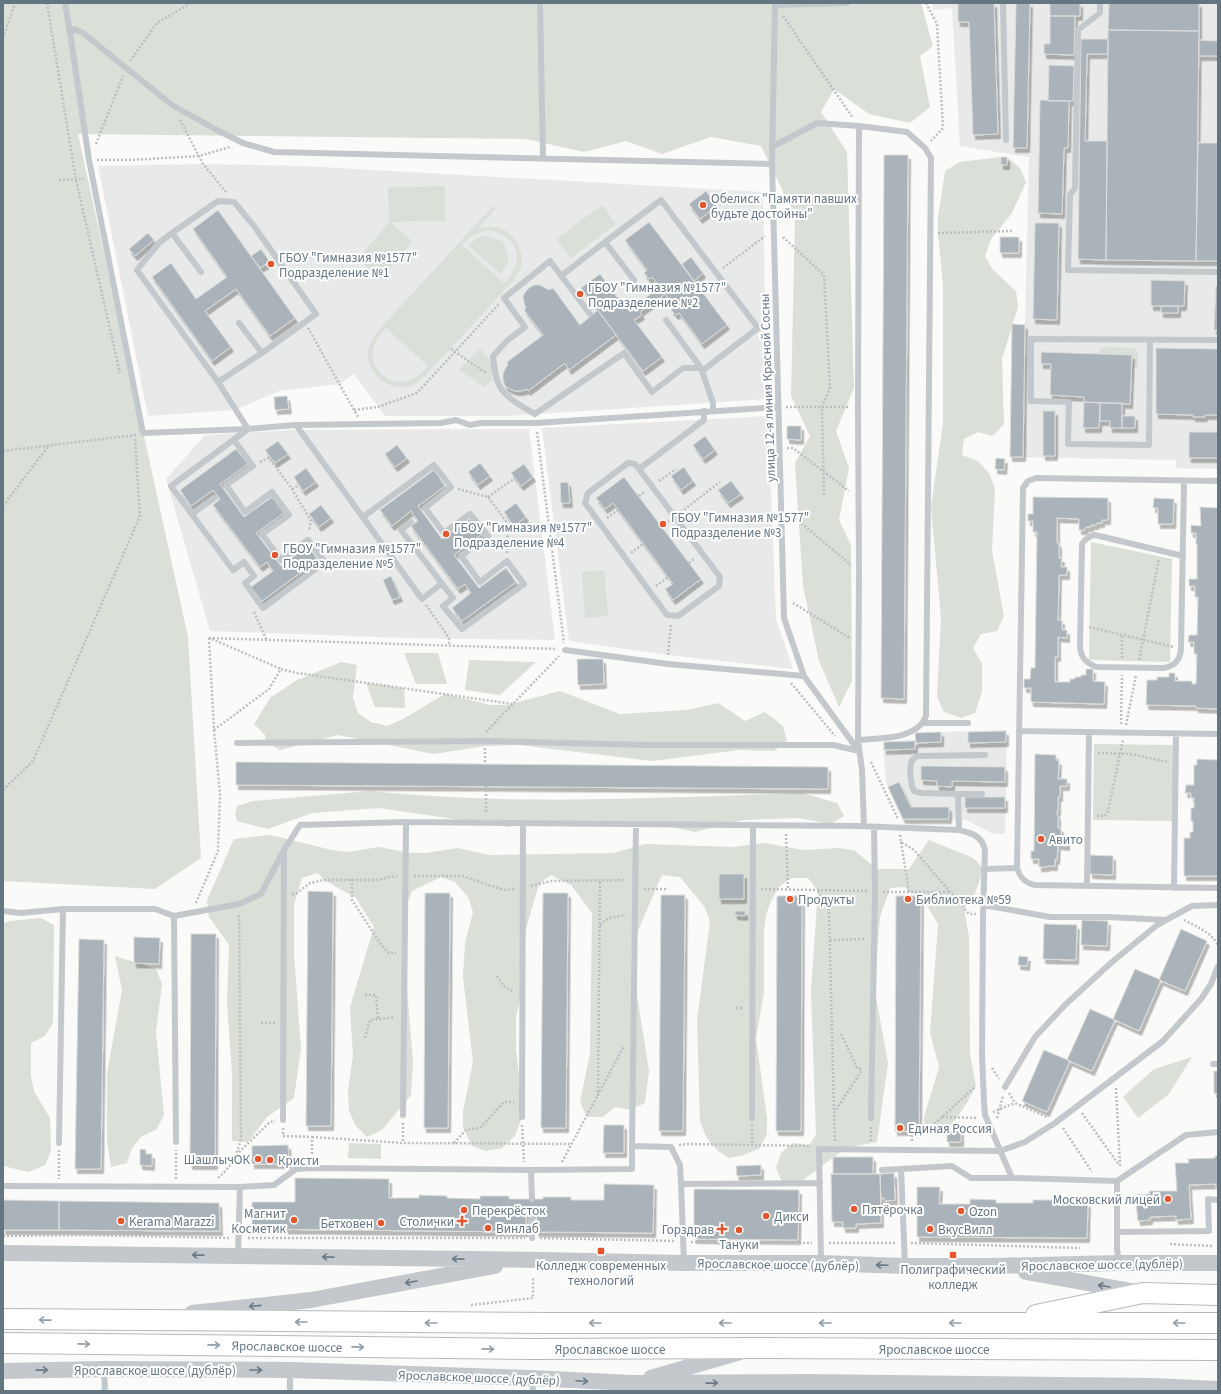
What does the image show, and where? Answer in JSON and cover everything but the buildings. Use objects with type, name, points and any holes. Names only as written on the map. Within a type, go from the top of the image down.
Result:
[{"type":"main road","points":[[994,1323],[1142,1293],[1218,1295]]},
{"type":"main road","name":"Ярославское шоссе","points":[[3,1319],[542,1323],[1218,1323]]},
{"type":"main road","name":"Ярославское шоссе","points":[[3,1343],[534,1349],[756,1348],[1218,1350]]},
{"type":"street","name":"Ярославское шоссе (дублёр)","points":[[3,1253],[684,1263],[821,1263],[905,1266],[1218,1262]]},
{"type":"street","points":[[122,1321],[311,1300],[532,1260]]},
{"type":"street","points":[[991,1266],[1142,1293]]},
{"type":"street","points":[[632,1384],[756,1348]]},
{"type":"street","name":"Ярославское шоссе (дублёр)","points":[[3,1371],[104,1369],[290,1370],[532,1384],[1061,1388],[1152,1386],[1218,1389]]},
{"type":"lane","points":[[65,3],[89,160],[143,434],[296,425],[441,423],[456,420],[470,425],[481,423],[536,423],[713,410],[778,407]]},
{"type":"lane","points":[[540,3],[543,158]]},
{"type":"lane","points":[[775,4],[847,3]]},
{"type":"lane","points":[[1003,3],[1006,140]]},
{"type":"lane","points":[[1100,3],[1100,13],[1078,30],[1075,188],[1070,195],[1068,270],[1218,272]]},
{"type":"lane","name":"улица 12-я линия Красной Сосны","points":[[775,4],[772,164],[784,618],[804,676],[859,751]]},
{"type":"lane","points":[[70,33],[74,29],[83,33],[172,106],[215,130],[243,143],[274,152],[772,164]]},
{"type":"lane","points":[[772,147],[817,123],[907,132],[925,148],[931,158],[926,716],[923,723],[905,735],[858,740]]},
{"type":"lane","points":[[859,126],[858,740],[862,770],[864,826]]},
{"type":"lane","points":[[534,414],[624,353],[652,392],[683,368],[702,369],[758,328],[661,200],[561,276]]},
{"type":"lane","points":[[218,382],[262,353],[316,314],[254,226],[234,202],[218,201],[159,243],[137,270],[218,382],[248,429]]},
{"type":"lane","points":[[172,233],[201,272]]},
{"type":"lane","points":[[605,242],[634,280]]},
{"type":"lane","points":[[536,423],[534,414],[516,403],[501,388],[495,373],[493,356],[508,340],[525,327],[504,298],[550,261],[590,314]]},
{"type":"lane","points":[[666,320],[702,369],[713,403],[713,410]]},
{"type":"lane","points":[[239,323],[262,353]]},
{"type":"lane","points":[[1150,340],[1149,445],[1068,444],[1069,402],[1030,401],[1031,339],[1218,340]]},
{"type":"lane","points":[[639,469],[704,420],[704,411]]},
{"type":"lane","points":[[296,425],[422,599],[441,584]]},
{"type":"lane","points":[[234,440],[253,466],[226,486],[245,512],[272,492],[289,515],[262,534],[281,560],[308,540],[325,562],[263,608],[245,583],[254,576],[244,562],[233,570],[171,486],[248,429]]},
{"type":"lane","points":[[628,463],[635,464],[652,486],[720,578],[719,586],[678,616],[667,615],[585,503],[588,493],[628,463]]},
{"type":"lane","points":[[363,517],[434,465],[451,487],[425,508],[444,534],[470,514],[488,536],[461,556],[480,582],[507,561],[524,584],[462,629],[443,606],[453,598],[401,530],[411,522]]},
{"type":"lane","points":[[1218,481],[1036,478],[1031,479],[1025,484],[1023,488],[1017,868],[1024,881],[1028,884],[1035,885],[1218,888]]},
{"type":"lane","points":[[1183,556],[1095,535],[1086,538],[1082,544],[1081,625],[1081,652],[1085,661],[1097,667],[1169,668],[1179,659],[1181,648],[1183,556],[1184,481]]},
{"type":"lane","points":[[192,514],[214,498]]},
{"type":"lane","points":[[565,650],[668,664],[804,676]]},
{"type":"lane","points":[[923,723],[968,723]]},
{"type":"lane","points":[[1019,731],[1218,734]]},
{"type":"lane","points":[[1087,886],[1089,732]]},
{"type":"lane","points":[[1174,888],[1176,734]]},
{"type":"lane","points":[[237,743],[485,741],[646,745],[833,745],[859,751]]},
{"type":"lane","points":[[982,794],[921,793],[914,791],[911,785],[910,765],[913,759],[918,756],[985,754]]},
{"type":"lane","points":[[958,794],[960,830]]},
{"type":"lane","points":[[403,1115],[406,822]]},
{"type":"lane","points":[[3,911],[21,912],[63,909],[155,909],[174,916],[239,904],[261,894],[284,850],[300,825],[406,822],[864,826],[960,830],[978,836],[984,844],[985,850],[982,915],[982,1055],[985,1115],[1012,1178]]},
{"type":"lane","points":[[522,1117],[524,889],[523,823]]},
{"type":"lane","points":[[3,1186],[240,1187],[274,1185],[296,1169],[312,1168],[524,1170],[632,1169],[636,825]]},
{"type":"lane","points":[[752,1118],[753,825]]},
{"type":"lane","points":[[871,1118],[874,827]]},
{"type":"lane","points":[[282,1120],[285,895],[284,850]]},
{"type":"lane","points":[[984,869],[1017,868]]},
{"type":"lane","points":[[983,905],[1050,917],[1108,917],[1166,920]]},
{"type":"lane","points":[[1005,1087],[1035,1037],[1065,1005],[1112,962],[1156,926],[1175,915],[1192,906],[1218,905]]},
{"type":"lane","points":[[59,1143],[63,909]]},
{"type":"lane","points":[[174,916],[176,1142]]},
{"type":"lane","points":[[821,1263],[819,1149],[1000,1151],[1025,1142],[1077,1107],[1163,1041],[1215,984],[1218,966]]},
{"type":"lane","points":[[882,1170],[952,1166],[971,1178],[1117,1181],[1186,1135],[1218,1132]]},
{"type":"lane","points":[[632,1146],[671,1147],[676,1155],[680,1165],[684,1263]]},
{"type":"lane","points":[[901,1169],[905,1266]]},
{"type":"lane","points":[[531,1170],[532,1199]]},
{"type":"lane","points":[[1117,1181],[1117,1232],[1119,1263]]},
{"type":"lane","points":[[681,1184],[820,1183]]},
{"type":"lane","points":[[238,1256],[240,1187]]},
{"type":"lane","points":[[1117,1232],[1209,1231],[1208,1200],[1218,1200]]},
{"type":"lane","points":[[532,1214],[532,1238]]},
{"type":"lane","points":[[104,1369],[105,1391]]},
{"type":"lane","points":[[290,1370],[290,1391]]},
{"type":"path","points":[[3,38],[16,3]]},
{"type":"path","points":[[47,3],[76,180],[121,374]]},
{"type":"path","points":[[925,148],[942,128],[937,24],[926,3]]},
{"type":"path","points":[[775,4],[859,126]]},
{"type":"path","points":[[172,106],[203,164],[234,202]]},
{"type":"path","points":[[89,160],[130,160],[199,156],[243,143]]},
{"type":"path","points":[[59,180],[93,179]]},
{"type":"path","points":[[716,273],[774,229],[824,275],[830,388],[822,407],[824,496]]},
{"type":"path","points":[[930,233],[1012,232]]},
{"type":"path","points":[[354,410],[378,407],[417,393],[504,298]]},
{"type":"path","points":[[305,322],[362,424]]},
{"type":"path","points":[[451,349],[499,382]]},
{"type":"path","points":[[778,407],[858,407]]},
{"type":"path","points":[[536,423],[565,650]]},
{"type":"path","points":[[3,790],[33,762],[140,516],[135,436],[133,428]]},
{"type":"path","points":[[3,451],[135,436]]},
{"type":"path","points":[[3,506],[49,445]]},
{"type":"path","points":[[780,448],[793,448],[858,497]]},
{"type":"path","points":[[253,466],[269,458],[292,489],[311,521],[308,540]]},
{"type":"path","points":[[652,486],[676,469]]},
{"type":"path","points":[[488,497],[515,478]]},
{"type":"path","points":[[675,517],[720,482]]},
{"type":"path","points":[[292,489],[299,485]]},
{"type":"path","points":[[451,487],[488,497],[508,524],[507,561]]},
{"type":"path","points":[[781,506],[859,572]]},
{"type":"path","points":[[600,524],[618,510]]},
{"type":"path","points":[[625,558],[643,544]]},
{"type":"path","points":[[1122,733],[1161,550]]},
{"type":"path","points":[[650,591],[668,577]]},
{"type":"path","points":[[784,597],[858,644]]},
{"type":"path","points":[[422,599],[449,638],[449,646]]},
{"type":"path","points":[[668,655],[672,616]]},
{"type":"path","points":[[1081,625],[1181,648]]},
{"type":"path","points":[[263,633],[267,641]]},
{"type":"path","points":[[1088,816],[1103,816],[1107,814],[1120,753],[1122,733],[1122,635]]},
{"type":"path","points":[[209,638],[565,650]]},
{"type":"path","points":[[209,638],[281,669],[297,673],[513,704]]},
{"type":"path","points":[[192,912],[218,851],[220,794],[214,730],[209,638]]},
{"type":"path","points":[[485,733],[565,650]]},
{"type":"path","points":[[214,730],[269,689],[281,669]]},
{"type":"path","points":[[485,741],[485,764]]},
{"type":"path","points":[[859,751],[870,760],[900,822]]},
{"type":"path","points":[[1089,752],[1120,753],[1160,760]]},
{"type":"path","points":[[486,786],[486,823]]},
{"type":"path","points":[[786,826],[788,890]]},
{"type":"path","points":[[900,832],[909,892]]},
{"type":"path","points":[[901,842],[914,850],[969,914],[982,915]]},
{"type":"path","points":[[285,895],[294,894],[310,883],[324,880],[377,880],[389,877],[405,876],[462,876],[504,890],[524,889],[550,881],[636,880]]},
{"type":"path","points":[[352,879],[352,900],[380,943],[389,953],[404,953]]},
{"type":"path","points":[[598,1096],[600,880]]},
{"type":"path","points":[[636,889],[666,889]]},
{"type":"path","points":[[753,889],[950,892]]},
{"type":"path","points":[[818,891],[829,910],[835,1149]]},
{"type":"path","points":[[208,1187],[228,1169],[236,1155],[241,1138],[239,904]]},
{"type":"path","points":[[599,926],[609,918],[635,914]]},
{"type":"path","points":[[1175,915],[1207,932],[1214,938],[1218,945]]},
{"type":"path","points":[[830,940],[858,939]]},
{"type":"path","points":[[497,976],[502,984],[509,990],[522,992]]},
{"type":"path","points":[[365,995],[376,994],[378,1018]]},
{"type":"path","points":[[365,1038],[370,1020],[404,1016]]},
{"type":"path","points":[[261,1023],[284,1023]]},
{"type":"path","points":[[558,1170],[634,1028]]},
{"type":"path","points":[[841,1034],[858,1069],[872,1068]]},
{"type":"path","points":[[982,1055],[1015,1103],[1044,1115],[1064,1129],[1097,1180]]},
{"type":"path","points":[[834,1113],[863,1069]]},
{"type":"path","points":[[1115,1078],[1120,1166]]},
{"type":"path","points":[[911,1150],[912,1136],[921,1136],[976,1086]]},
{"type":"path","points":[[992,1133],[1005,1087]]},
{"type":"path","points":[[454,1143],[466,1130],[481,1127],[504,1102],[522,1102]]},
{"type":"path","points":[[1077,1107],[1126,1175]]},
{"type":"path","points":[[403,1115],[403,1143]]},
{"type":"path","points":[[522,1117],[524,1170]]},
{"type":"path","points":[[752,1118],[752,1144]]},
{"type":"path","points":[[871,1118],[871,1150]]},
{"type":"path","points":[[236,1155],[270,1122],[282,1120]]},
{"type":"path","points":[[283,1136],[403,1143],[571,1144]]},
{"type":"path","points":[[312,1137],[312,1168]]},
{"type":"path","points":[[176,1142],[176,1187]]},
{"type":"path","points":[[59,1143],[59,1186]]},
{"type":"path","points":[[671,1147],[688,1144],[752,1144],[809,1145],[819,1149]]},
{"type":"path","points":[[3,1236],[81,1235],[239,1238],[663,1239],[683,1242],[904,1243],[1080,1248]]},
{"type":"path","points":[[1170,1244],[1212,1246]]},
{"type":"path","points":[[464,1306],[533,1298],[533,1277]]},
{"type":"shaded area","points":[[3,3],[921,3],[933,46],[920,56],[930,107],[910,123],[869,114],[834,89],[821,112],[847,152],[854,388],[836,431],[849,468],[839,520],[851,545],[852,681],[839,707],[819,661],[803,586],[795,463],[810,436],[791,396],[795,217],[788,201],[783,201],[783,191],[761,146],[711,137],[662,154],[626,141],[584,152],[526,139],[78,134],[188,637],[201,858],[155,889],[3,881]]},
{"type":"shaded area","points":[[932,3],[1218,3],[1218,469],[1176,468],[1176,460],[1010,457],[1012,324],[1025,324],[1029,157],[960,146],[952,8],[933,10]]},
{"type":"shaded area","points":[[1007,157],[1020,168],[1026,182],[1012,213],[991,239],[985,256],[993,270],[1016,291],[1018,307],[1002,359],[1004,424],[993,436],[978,432],[964,439],[962,455],[978,461],[989,473],[995,488],[992,551],[1004,616],[997,631],[981,634],[973,648],[982,664],[982,692],[975,713],[961,718],[944,712],[937,697],[941,618],[931,507],[943,423],[943,285],[938,217],[945,171],[960,162]]},
{"type":"shaded area","points":[[203,164],[303,166],[763,192],[767,399],[507,416],[385,416],[354,374],[340,384],[279,391],[235,410],[148,416],[98,166]]},
{"type":"shaded area","points":[[445,186],[445,221],[390,222],[412,241],[381,279],[358,259],[389,222],[388,187]]},
{"type":"shaded area","points":[[602,205],[616,224],[571,258],[556,239]]},
{"type":"shaded area","points":[[493,206],[496,208],[479,228],[490,226],[497,227],[511,235],[521,251],[522,264],[520,270],[513,281],[425,376],[415,384],[407,387],[391,385],[378,377],[369,363],[368,355],[373,337]],"holes":[[[488,230],[507,237],[516,250],[517,258],[515,267],[511,275],[504,283],[462,245],[474,235]],[[386,328],[428,366],[413,379],[402,382],[395,381],[388,379],[378,370],[373,357],[373,350],[375,343]]]},
{"type":"shaded area","points":[[482,235],[503,241],[509,261],[500,274],[468,245]]},
{"type":"shaded area","points":[[1104,347],[1133,348],[1138,352],[1138,368],[1131,368],[1099,354],[1099,350]]},
{"type":"shaded area","points":[[480,349],[490,360],[493,379],[484,387],[459,369]]},
{"type":"shaded area","name":"ГБОУ \"Гимназия №1577\" Подразделение №3","points":[[768,416],[776,619],[793,669],[669,655],[569,641],[542,428]]},
{"type":"shaded area","points":[[529,429],[555,640],[407,638],[210,631],[166,479],[205,435],[295,430]]},
{"type":"shaded area","points":[[1091,542],[1172,559],[1170,662],[1089,660]]},
{"type":"shaded area","points":[[604,570],[608,616],[585,618],[582,572]]},
{"type":"shaded area","points":[[404,653],[438,653],[447,684],[416,684]]},
{"type":"shaded area","points":[[469,660],[536,662],[500,695],[465,690]]},
{"type":"shaded area","points":[[341,662],[357,665],[353,698],[358,713],[371,722],[387,726],[403,719],[445,694],[491,705],[507,705],[560,691],[620,714],[687,710],[718,703],[745,721],[765,712],[783,726],[787,741],[774,751],[739,750],[652,761],[519,745],[485,746],[434,754],[338,735],[280,750],[266,742],[265,735],[254,724],[270,698],[297,680]]},
{"type":"shaded area","points":[[366,683],[404,688],[405,708],[375,707]]},
{"type":"shaded area","points":[[1007,730],[1005,834],[993,834],[966,820],[903,819],[886,783],[883,742],[915,740],[915,733]]},
{"type":"shaded area","points":[[1094,744],[1174,745],[1173,821],[1093,820]]},
{"type":"shaded area","points":[[370,791],[424,796],[532,800],[640,799],[802,793],[837,803],[844,816],[831,824],[798,818],[743,820],[695,832],[644,821],[523,823],[509,827],[379,808],[312,813],[268,829],[237,821],[235,814],[237,806],[253,801]]},
{"type":"shaded area","points":[[270,835],[332,850],[348,852],[379,847],[410,853],[426,853],[458,848],[489,855],[614,853],[645,844],[732,847],[764,843],[804,850],[838,848],[854,850],[877,869],[909,869],[929,840],[973,858],[984,869],[972,901],[964,908],[969,937],[970,1054],[976,1086],[965,1106],[947,1131],[925,1133],[924,1117],[939,1067],[930,1033],[938,924],[921,896],[909,892],[905,887],[890,888],[880,917],[875,980],[876,997],[888,1063],[877,1142],[846,1148],[799,1183],[783,1184],[776,1168],[781,1153],[793,1143],[809,1145],[816,1135],[811,991],[818,891],[808,878],[791,878],[779,887],[771,901],[766,915],[764,931],[764,993],[756,1038],[767,1118],[767,1134],[760,1148],[744,1155],[729,1158],[723,1154],[710,1143],[700,1121],[697,1021],[710,921],[704,906],[680,877],[662,875],[634,940],[631,957],[649,1071],[645,1103],[630,1110],[615,1107],[603,1117],[587,1117],[580,1102],[590,1053],[592,913],[571,885],[551,875],[539,884],[526,929],[521,962],[522,992],[516,1017],[516,1049],[522,1102],[522,1117],[515,1136],[502,1148],[486,1151],[472,1146],[463,1127],[463,1111],[473,1062],[463,977],[465,943],[473,912],[468,897],[455,882],[441,877],[412,891],[407,904],[404,953],[413,1061],[411,1095],[382,1130],[367,1137],[355,1125],[349,1110],[348,1091],[353,1056],[350,1007],[374,927],[356,898],[324,880],[318,873],[302,878],[294,905],[294,954],[301,1049],[294,1098],[267,1117],[248,1142],[232,1141],[232,1074],[227,1004],[229,945],[209,917],[207,900],[234,839]]},
{"type":"shaded area","points":[[41,918],[54,925],[53,1023],[45,1036],[31,1043],[31,1076],[34,1091],[50,1118],[51,1151],[45,1165],[29,1172],[3,1166],[3,924],[9,921]]},
{"type":"shaded area","points":[[115,956],[156,969],[162,984],[156,1032],[164,1115],[156,1130],[142,1136],[132,1148],[127,1163],[111,1167],[107,1141],[107,1074],[122,990]]},
{"type":"shaded area","points":[[1192,1057],[1169,1094],[1138,1118],[1123,1097],[1154,1069]]},
{"type":"shaded area","points":[[349,1143],[381,1144],[381,1159],[348,1158]]},
{"type":"place","name":"Обелиск \"Памяти павших будьте достойны\"","points":[[703,205]]},
{"type":"place","name":"ГБОУ \"Гимназия №1577\" Подразделение №1","points":[[271,264]]},
{"type":"place","name":"ГБОУ \"Гимназия №1577\" Подразделение №2","points":[[580,294]]},
{"type":"place","name":"ГБОУ \"Гимназия №1577\" Подразделение №3","points":[[663,524]]},
{"type":"place","name":"ГБОУ \"Гимназия №1577\" Подразделение №4","points":[[446,534]]},
{"type":"place","name":"ГБОУ \"Гимназия №1577\" Подразделение №5","points":[[275,555]]},
{"type":"place","name":"Авито","points":[[1041,839]]},
{"type":"place","name":"Продукты","points":[[790,899]]},
{"type":"place","name":"Библиотека №59","points":[[908,899]]},
{"type":"place","name":"Единая Россия","points":[[900,1128]]},
{"type":"place","name":"ШашлычОК","points":[[258,1159]]},
{"type":"place","name":"Кристи","points":[[270,1160]]},
{"type":"place","name":"Московский лицей","points":[[1168,1199]]},
{"type":"place","name":"Пятёрочка","points":[[854,1209]]},
{"type":"place","name":"Перекрёсток","points":[[464,1210]]},
{"type":"place","name":"Ozon","points":[[961,1211]]},
{"type":"place","name":"Дикси","points":[[766,1216]]},
{"type":"place","name":"Магнит Косметик","points":[[294,1220]]},
{"type":"place","name":"Kerama Marazzi","points":[[121,1221]]},
{"type":"place","name":"Столички","points":[[462,1221]]},
{"type":"place","name":"Бетховен","points":[[381,1223]]},
{"type":"place","name":"Винлаб","points":[[488,1228]]},
{"type":"place","name":"Горздрав","points":[[722,1229]]},
{"type":"place","name":"ВкусВилл","points":[[930,1229]]},
{"type":"place","name":"Тануки","points":[[739,1230]]},
{"type":"place","name":"Колледж современных технологий","points":[[601,1251]]},
{"type":"place","name":"Полиграфический колледж","points":[[953,1255]]}]
